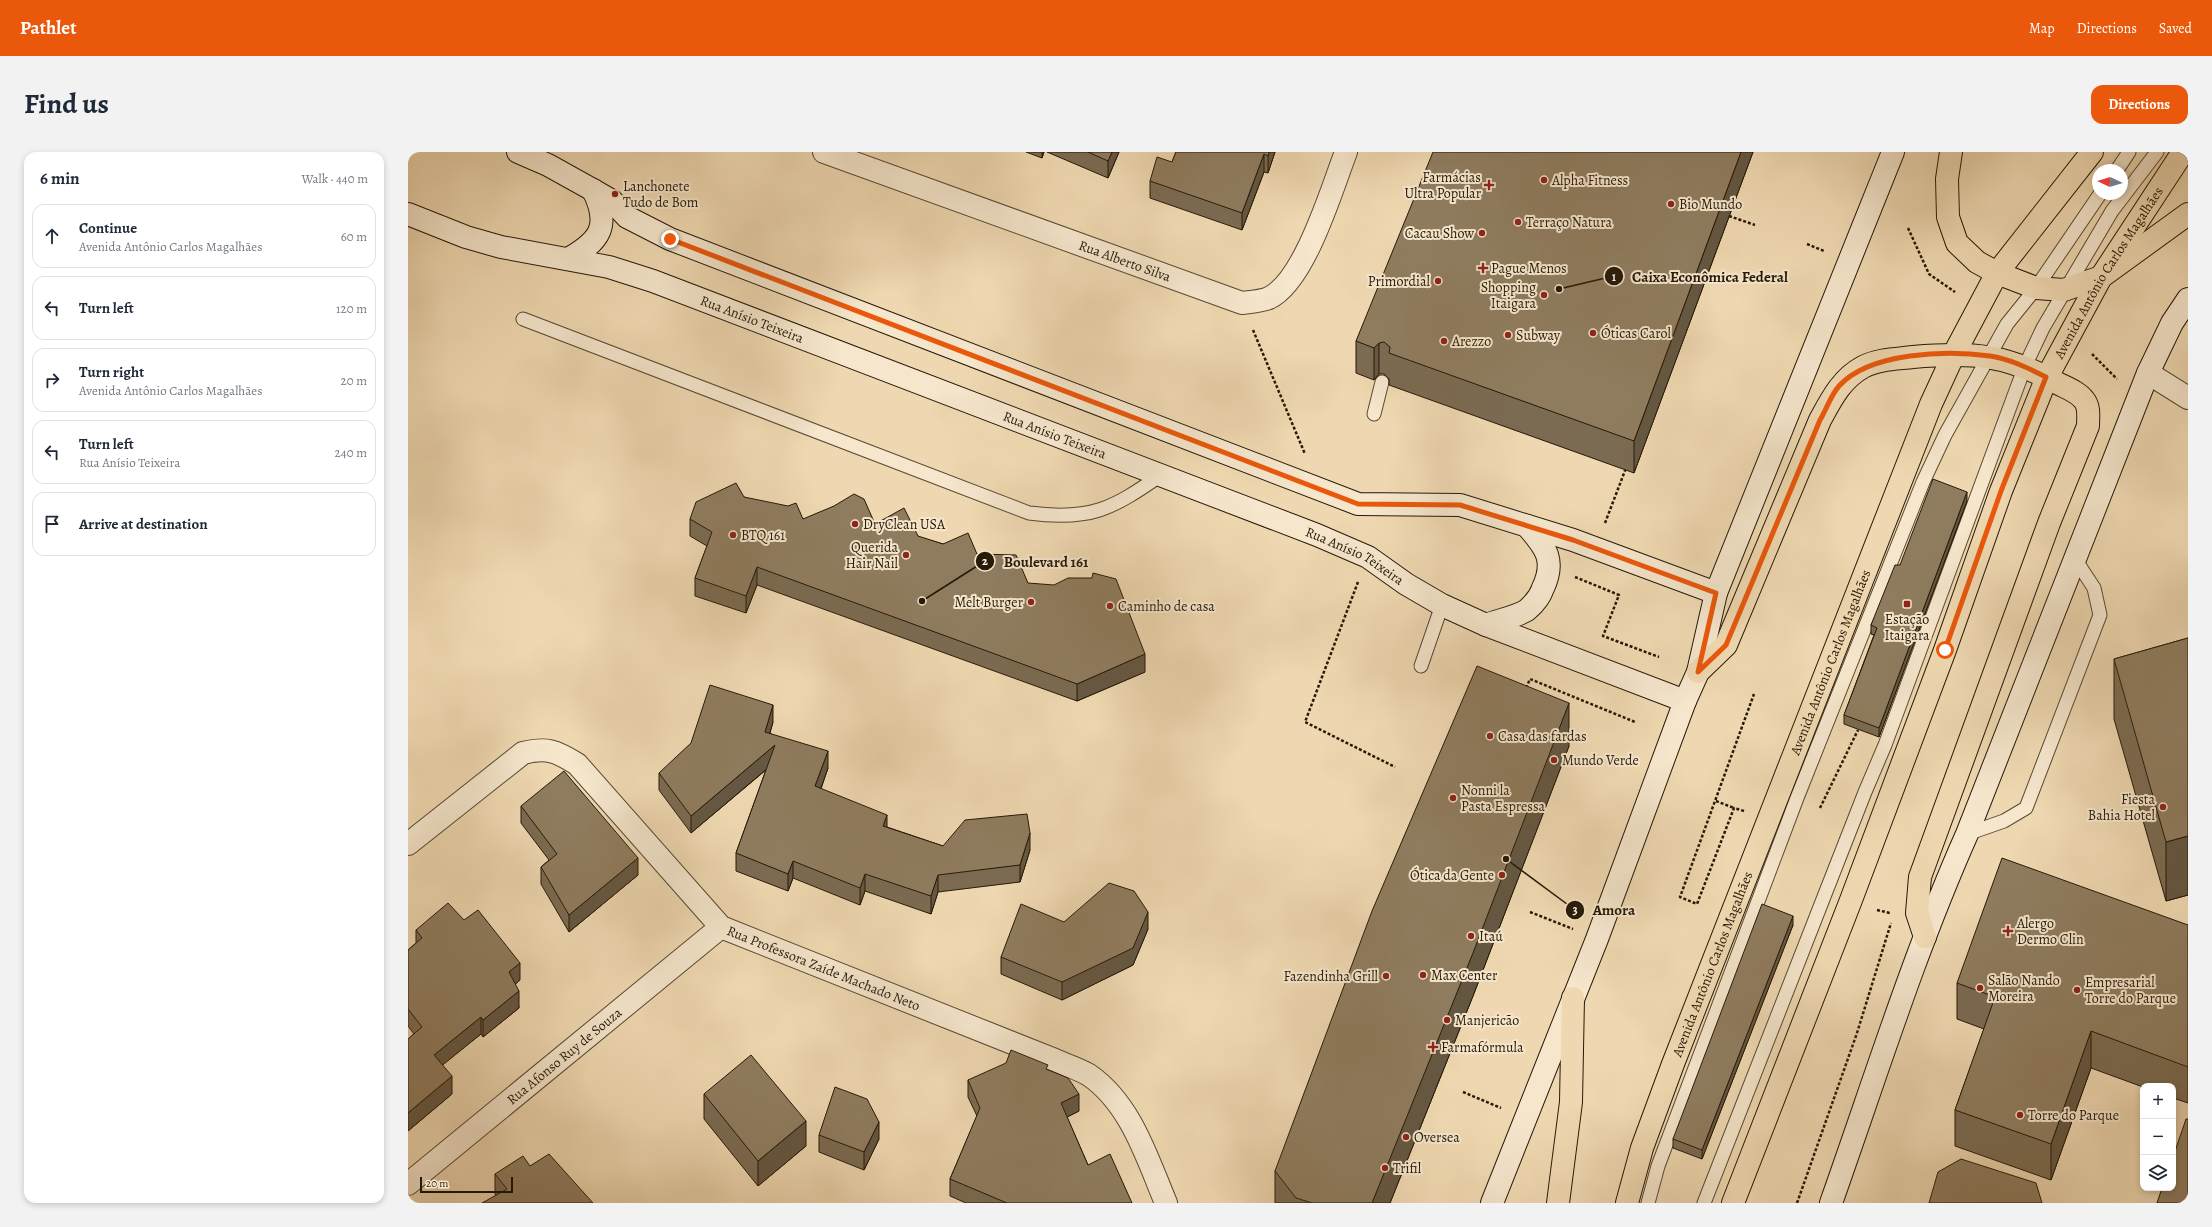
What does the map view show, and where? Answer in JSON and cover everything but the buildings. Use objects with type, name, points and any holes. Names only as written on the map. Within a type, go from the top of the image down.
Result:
[{"type":"main road","points":[[1952,152],[1947,179],[1948,217],[1957,243],[1977,262],[1997,273],[2036,288],[2064,290],[2101,277],[2188,214]]},
{"type":"main road","name":"Avenida Antônio Carlos Magalhães","points":[[1627,1203],[1642,1148],[1662,1092],[1931,404],[1954,354],[1997,273],[2092,152]]},
{"type":"main road","name":"Avenida Antônio Carlos Magalhães","points":[[1733,1203],[1851,900],[1945,650],[2001,491],[2046,377],[2101,277],[2183,152]]},
{"type":"main road","points":[[1698,672],[1726,645],[1820,420],[1839,386],[1863,368],[1888,360],[1954,354],[1990,356],[2025,366],[2084,400],[2089,412],[2088,426],[2046,531],[1920,877],[1917,913],[1925,937]]},
{"type":"main road","points":[[1558,1203],[1571,1102],[1574,998]]},
{"type":"street","points":[[518,152],[548,165],[594,190],[612,201],[627,217],[670,239],[1306,485],[1358,504],[1460,505],[1573,540],[1716,593]]},
{"type":"street","name":"Rua Alberto Silva","points":[[824,152],[1242,303]]},
{"type":"street","points":[[1242,303],[1269,298],[1286,284],[1304,259],[1346,152]]},
{"type":"street","points":[[1492,1203],[1597,939],[1685,701],[1698,672],[1716,593],[1893,152]]},
{"type":"street","points":[[568,259],[586,249],[597,238],[601,223],[601,206],[594,190]]},
{"type":"street","name":"Rua Anísio Teixeira","points":[[408,214],[466,237],[501,247],[609,267],[653,281],[1161,474],[1317,535],[1368,557],[1406,584],[1442,605],[1486,625],[1685,701]]},
{"type":"street","points":[[1831,1203],[1925,937],[2148,373],[2172,323],[2188,299]]},
{"type":"street","points":[[2148,373],[2188,398]]},
{"type":"street","points":[[1486,625],[1526,610],[1540,597],[1549,577],[1550,562],[1547,552],[1527,526]]},
{"type":"street","name":"Rua Professora Zaíde Machado Neto","points":[[408,844],[523,753],[540,749],[559,753],[577,764],[721,927],[1055,1060],[1089,1075],[1116,1100],[1136,1132],[1166,1203]]},
{"type":"street","name":"Rua Afonso Ruy de Souza","points":[[408,1184],[721,927]]},
{"type":"lane","points":[[2121,164],[2129,152]]},
{"type":"lane","points":[[1704,1203],[1865,792],[1885,745],[2025,366],[2043,328],[2064,290],[2112,212],[2157,152]]},
{"type":"lane","points":[[1648,1203],[1658,1166],[1757,902],[1923,482],[1945,434],[2007,324],[2036,288],[2096,200]]},
{"type":"lane","points":[[523,319],[1029,513],[1057,516],[1094,512],[1124,500],[1161,474]]},
{"type":"lane","points":[[1374,414],[1382,382]]},
{"type":"lane","points":[[1967,834],[2004,821],[2026,808],[2100,615],[2094,588],[2075,559]]},
{"type":"lane","points":[[1422,666],[1442,605]]},
{"type":"path","points":[[1730,216],[1755,225]]},
{"type":"path","points":[[1908,228],[1929,274],[1957,294]]},
{"type":"path","points":[[1807,244],[1827,252]]},
{"type":"path","points":[[1242,303],[1305,453],[1306,485]]},
{"type":"path","points":[[1603,528],[1628,461]]},
{"type":"path","points":[[1368,557],[1305,722],[1395,767]]},
{"type":"path","points":[[1574,577],[1619,595],[1603,636],[1659,657]]},
{"type":"path","points":[[1524,694],[1530,679],[1635,722]]},
{"type":"path","points":[[1734,808],[1697,904],[1680,897],[1754,694]]},
{"type":"path","points":[[1817,815],[1832,780],[1858,730]]},
{"type":"path","points":[[1716,801],[1768,819]]},
{"type":"path","points":[[1530,912],[1597,939]]},
{"type":"path","points":[[1463,1092],[1525,1118]]},
{"type":"place","name":"Alpha Fitness","points":[[1544,180]]},
{"type":"place","name":"Farmácias Ultra Popular","points":[[1489,185]]},
{"type":"place","name":"Lanchonete Tudo de Bom","points":[[615,194]]},
{"type":"place","name":"Bio Mundo","points":[[1671,204]]},
{"type":"place","name":"Terraço Natura","points":[[1518,222]]},
{"type":"place","name":"Cacau Show","points":[[1482,233]]},
{"type":"place","name":"Pague Menos","points":[[1483,268]]},
{"type":"place","name":"Primordial","points":[[1438,281]]},
{"type":"place","name":"Caixa Econômica Federal","points":[[1559,289]]},
{"type":"place","name":"Shopping Itaigara","points":[[1544,295]]},
{"type":"place","name":"Óticas Carol","points":[[1593,333]]},
{"type":"place","name":"Subway","points":[[1508,335]]},
{"type":"place","name":"Arezzo","points":[[1444,341]]},
{"type":"place","name":"DryClean USA","points":[[855,524]]},
{"type":"place","name":"BTQ 161","points":[[733,535]]},
{"type":"place","name":"Querida Hair Nail","points":[[906,555]]},
{"type":"place","name":"Boulevard 161","points":[[922,601]]},
{"type":"place","name":"Melt Burger","points":[[1031,602]]},
{"type":"place","name":"Estação Itaigara","points":[[1907,604]]},
{"type":"place","name":"Caminho de casa","points":[[1110,606]]},
{"type":"place","name":"Casa das fardas","points":[[1490,736]]},
{"type":"place","name":"Mundo Verde","points":[[1554,760]]},
{"type":"place","name":"Nonni la Pasta Espressa","points":[[1453,798]]},
{"type":"place","name":"Fiesta Bahia Hotel","points":[[2163,807]]},
{"type":"place","name":"Amora","points":[[1506,859]]},
{"type":"place","name":"Ótica da Gente","points":[[1502,875]]},
{"type":"place","name":"Alergo Dermo Clin","points":[[2008,931]]},
{"type":"place","name":"Itaú","points":[[1471,936]]},
{"type":"place","name":"Max Center","points":[[1423,975]]},
{"type":"place","name":"Fazendinha Grill","points":[[1386,976]]},
{"type":"place","name":"Salão Nando Moreira","points":[[1980,988]]},
{"type":"place","name":"Empresarial Torre do Parque","points":[[2077,990]]},
{"type":"place","name":"Manjericão","points":[[1447,1020]]},
{"type":"place","name":"Farmafórmula","points":[[1433,1047]]},
{"type":"place","name":"Torre do Parque","points":[[2020,1115]]},
{"type":"place","name":"Oversea","points":[[1406,1137]]},
{"type":"place","name":"Trifil","points":[[1385,1168]]},
{"type":"route","points":[[670,239],[736,263],[1358,504],[1460,505],[1551,532],[1716,593],[1704,639],[1698,672],[1726,645],[1820,420],[1839,386],[1863,368],[1888,360],[1954,354],[1990,356],[2004,359],[2025,366],[2046,377],[2001,491],[1945,650]]}]
